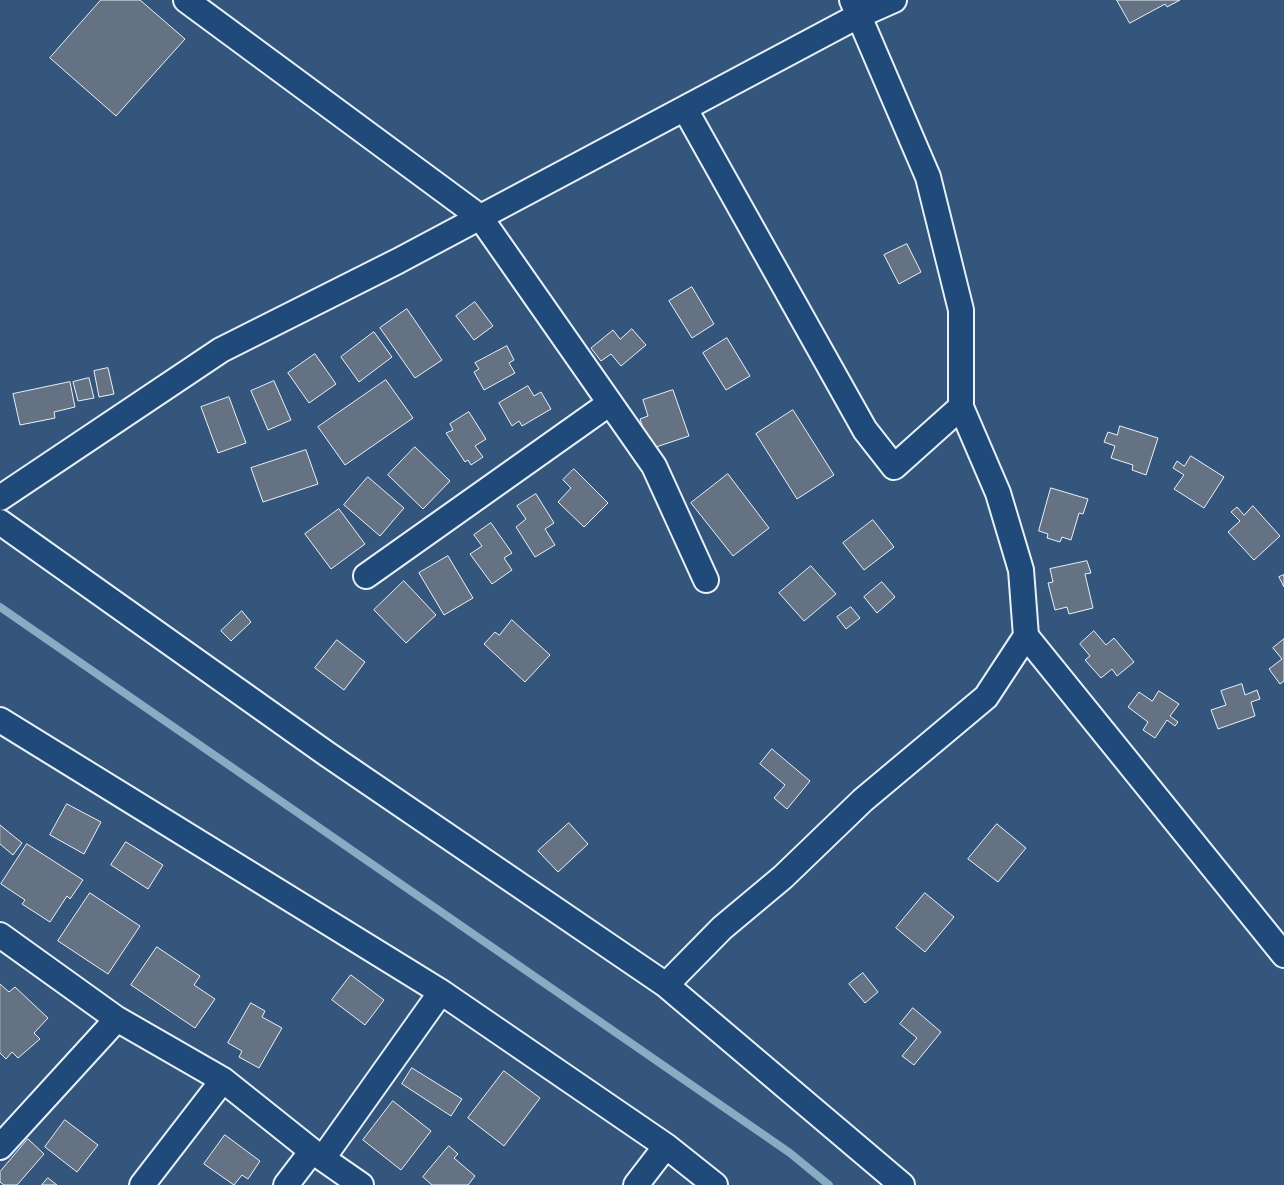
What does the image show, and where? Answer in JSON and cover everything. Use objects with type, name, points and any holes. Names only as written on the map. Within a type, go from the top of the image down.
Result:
[{"type":"street","points":[[186,0],[480,217],[654,466],[706,580]]},
{"type":"street","points":[[0,498],[221,350],[480,217],[684,109],[855,8],[894,0]]},
{"type":"street","points":[[855,8],[928,177],[961,310],[961,407],[998,493],[1021,570],[1026,636],[1284,955]]},
{"type":"street","points":[[684,109],[865,430],[894,467],[961,407]]},
{"type":"street","points":[[366,576],[610,403]]},
{"type":"street","points":[[0,522],[327,754],[666,985],[902,1185]]},
{"type":"street","points":[[666,985],[722,928],[783,877],[863,800],[986,697],[1026,636]]},
{"type":"street","points":[[0,720],[441,992],[666,1146],[714,1185]]},
{"type":"street","points":[[0,935],[117,1019],[223,1080],[318,1155],[361,1185]]},
{"type":"street","points":[[286,1185],[318,1155],[441,992]]},
{"type":"street","points":[[0,1147],[117,1019]]},
{"type":"street","points":[[142,1185],[223,1080]]},
{"type":"street","points":[[636,1185],[666,1146]]},
{"type":"building","points":[[101,0],[140,0],[185,39],[116,116],[50,58]]},
{"type":"building","points":[[1117,0],[1180,0],[1167,7],[1165,4],[1130,23]]},
{"type":"building","points":[[907,244],[921,272],[899,284],[884,255]]},
{"type":"building","points":[[692,287],[714,324],[692,338],[669,301]]},
{"type":"building","points":[[475,302],[493,326],[474,340],[456,316]]},
{"type":"building","points":[[407,309],[442,360],[415,378],[380,328]]},
{"type":"building","points":[[632,329],[646,345],[621,366],[611,354],[601,361],[591,348],[613,330],[620,339]]},
{"type":"building","points":[[374,332],[392,357],[359,382],[341,357]]},
{"type":"building","points":[[727,338],[750,376],[726,390],[703,353]]},
{"type":"building","points":[[507,346],[514,360],[509,363],[515,373],[484,390],[474,372],[479,369],[475,363]]},
{"type":"building","points":[[315,354],[336,384],[309,403],[288,373]]},
{"type":"building","points":[[108,368],[114,394],[99,397],[94,371]]},
{"type":"building","points":[[89,378],[94,398],[78,401],[73,382]]},
{"type":"building","points":[[386,380],[413,418],[345,465],[318,427]]},
{"type":"building","points":[[274,381],[291,420],[268,430],[251,391]]},
{"type":"building","points":[[70,382],[75,407],[54,412],[55,418],[20,425],[13,394]]},
{"type":"building","points":[[528,386],[534,396],[541,392],[551,409],[522,426],[519,421],[512,426],[499,403]]},
{"type":"building","points":[[673,390],[689,436],[650,449],[640,419],[648,416],[643,400]]},
{"type":"building","points":[[229,397],[246,443],[218,453],[201,407]]},
{"type":"building","points":[[793,410],[834,475],[797,499],[756,434]]},
{"type":"building","points":[[469,412],[486,439],[475,446],[483,457],[471,465],[468,460],[465,462],[446,433],[453,430],[450,424]]},
{"type":"building","points":[[1120,426],[1158,438],[1146,475],[1132,470],[1133,465],[1111,458],[1115,446],[1104,442],[1108,432],[1117,435]]},
{"type":"building","points":[[415,447],[450,481],[423,509],[388,475]]},
{"type":"building","points":[[306,450],[318,484],[263,502],[251,468]]},
{"type":"building","points":[[1191,456],[1224,477],[1204,508],[1174,489],[1184,475],[1173,468],[1177,461],[1184,466]]},
{"type":"building","points":[[574,469],[608,503],[584,527],[558,502],[571,488],[563,480]]},
{"type":"building","points":[[728,474],[769,528],[733,556],[691,503]]},
{"type":"building","points":[[368,477],[404,508],[380,536],[344,505]]},
{"type":"building","points":[[1051,488],[1088,499],[1083,514],[1079,513],[1071,540],[1062,537],[1060,542],[1047,538],[1048,534],[1039,531]]},
{"type":"building","points":[[536,494],[554,523],[545,529],[555,545],[535,557],[516,527],[526,519],[517,506]]},
{"type":"building","points":[[1253,506],[1280,536],[1254,560],[1228,532],[1240,521],[1231,512],[1237,507],[1244,515]]},
{"type":"building","points":[[339,509],[365,544],[331,569],[305,534]]},
{"type":"building","points":[[873,520],[894,547],[864,570],[843,543]]},
{"type":"building","points":[[491,523],[512,553],[504,558],[512,570],[492,584],[470,554],[482,546],[474,535]]},
{"type":"building","points":[[448,556],[473,598],[444,615],[419,573]]},
{"type":"building","points":[[1087,561],[1091,573],[1085,574],[1093,608],[1069,614],[1067,607],[1055,610],[1048,583],[1053,582],[1050,569]]},
{"type":"building","points":[[811,566],[836,594],[804,621],[779,593]]},
{"type":"building","points":[[1284,575],[1284,587],[1279,577]]},
{"type":"building","points":[[404,581],[436,615],[406,643],[374,610]]},
{"type":"building","points":[[882,582],[895,597],[877,613],[864,597]]},
{"type":"building","points":[[851,607],[860,618],[846,629],[837,617]]},
{"type":"building","points":[[242,611],[251,622],[231,641],[221,631]]},
{"type":"building","points":[[512,620],[550,655],[525,682],[484,644],[495,632],[499,635]]},
{"type":"building","points":[[1094,631],[1106,645],[1114,638],[1134,662],[1117,676],[1112,669],[1101,678],[1085,660],[1090,656],[1080,644]]},
{"type":"building","points":[[1284,639],[1284,681],[1280,684],[1269,669],[1282,659],[1273,648]]},
{"type":"building","points":[[337,640],[365,662],[344,690],[315,668]]},
{"type":"building","points":[[1242,684],[1245,695],[1257,690],[1260,699],[1251,702],[1255,716],[1218,729],[1211,710],[1226,705],[1221,691]]},
{"type":"building","points":[[1159,691],[1179,704],[1170,716],[1178,722],[1175,726],[1167,720],[1155,738],[1143,730],[1148,722],[1128,707],[1139,692],[1152,701]]},
{"type":"building","points":[[772,749],[810,781],[787,809],[774,798],[785,785],[760,764]]},
{"type":"building","points":[[67,804],[101,822],[84,854],[50,835]]},
{"type":"building","points":[[569,823],[588,844],[558,872],[538,851]]},
{"type":"building","points":[[997,824],[1026,848],[998,882],[968,859]]},
{"type":"building","points":[[0,825],[22,843],[13,855],[0,844]]},
{"type":"building","points":[[126,842],[163,865],[148,889],[111,865]]},
{"type":"building","points":[[27,844],[83,880],[70,899],[67,896],[50,922],[22,904],[25,900],[1,884]]},
{"type":"building","points":[[90,893],[140,926],[108,974],[58,941]]},
{"type":"building","points":[[925,893],[954,917],[925,952],[896,928]]},
{"type":"building","points":[[157,947],[200,976],[194,985],[215,999],[195,1028],[131,985]]},
{"type":"building","points":[[863,973],[878,992],[865,1003],[849,984]]},
{"type":"building","points":[[351,975],[384,1000],[365,1025],[332,1000]]},
{"type":"building","points":[[0,984],[9,992],[15,987],[48,1018],[34,1033],[40,1039],[18,1058],[12,1052],[6,1059],[0,1053]]},
{"type":"building","points":[[251,1003],[265,1011],[262,1017],[282,1028],[259,1068],[239,1057],[242,1051],[228,1043]]},
{"type":"building","points":[[913,1008],[941,1032],[914,1065],[902,1056],[917,1038],[900,1024]]},
{"type":"building","points":[[412,1068],[462,1099],[451,1116],[402,1084]]},
{"type":"building","points":[[504,1071],[540,1098],[504,1146],[468,1118]]},
{"type":"building","points":[[393,1101],[431,1131],[401,1170],[363,1140]]},
{"type":"building","points":[[65,1120],[98,1145],[77,1172],[45,1147]]},
{"type":"building","points":[[225,1135],[260,1161],[248,1179],[242,1175],[234,1185],[204,1164]]},
{"type":"building","points":[[28,1139],[44,1154],[17,1185],[4,1185],[0,1182],[0,1172]]},
{"type":"building","points":[[449,1146],[458,1154],[454,1158],[475,1176],[468,1185],[432,1185],[423,1177]]},
{"type":"building","points":[[48,1178],[57,1185],[42,1185]]},
{"type":"waterway","points":[[0,607],[790,1153],[829,1185]]}]
